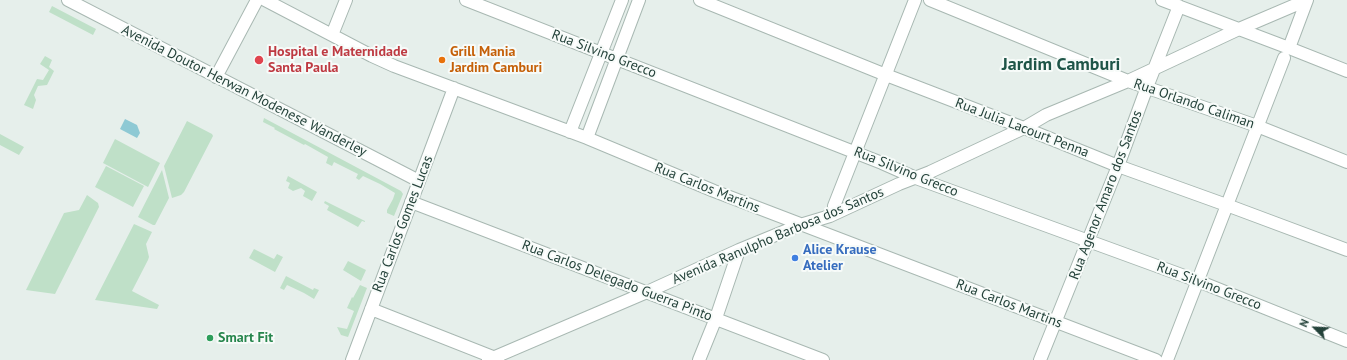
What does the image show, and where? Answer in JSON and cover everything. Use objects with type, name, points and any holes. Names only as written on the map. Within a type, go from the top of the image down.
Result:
[{"type":"street","name":"Avenida Doutor Herwan Modenese Wanderley","points":[[68,0],[419,181]]},
{"type":"street","points":[[216,77],[258,0]]},
{"type":"street","name":"Rua Carlos Martins","points":[[265,0],[383,61],[587,138],[800,225],[1156,360]]},
{"type":"street","points":[[332,35],[346,0]]},
{"type":"street","name":"Rua Silvino Grecco","points":[[466,0],[855,152],[916,178],[1088,242],[1198,280],[1347,341]]},
{"type":"street","points":[[570,132],[622,0]]},
{"type":"street","points":[[587,138],[639,0]]},
{"type":"street","name":"Rua Julia Lacourt Penna","points":[[700,0],[1118,166],[1347,250]]},
{"type":"street","points":[[834,206],[915,0]]},
{"type":"street","name":"Rua Orlando Caliman","points":[[930,0],[1128,81],[1257,126],[1347,162]]},
{"type":"street","points":[[1162,0],[1239,29],[1287,53],[1347,71]]},
{"type":"street","points":[[1167,360],[1307,0]]},
{"type":"street","name":"Avenida Ranulpho Barbosa dos Santos","points":[[494,359],[739,250],[800,225],[830,216],[1024,128],[1046,114],[1128,81],[1155,67],[1307,0]]},
{"type":"street","name":"Rua Agenor Amaro dos Santos","points":[[1040,360],[1118,166],[1179,6]]},
{"type":"street","name":"Rua Carlos Gomes Lucas","points":[[352,360],[454,88]]},
{"type":"street","points":[[1046,114],[1044,123],[1047,137]]},
{"type":"street","name":"Rua Carlos Delegado Guerra Pinto","points":[[412,202],[823,360]]},
{"type":"street","points":[[699,360],[716,318],[739,250]]},
{"type":"street","points":[[371,309],[494,359]]},
{"type":"green space","points":[[52,6],[96,29],[93,35],[49,12]]},
{"type":"green space","points":[[45,56],[52,60],[49,67],[54,71],[47,85],[38,86],[34,95],[36,100],[33,109],[24,105],[37,79],[43,80],[49,70],[40,64]]},
{"type":"green space","points":[[264,118],[401,191],[403,194],[394,216],[387,213],[387,210],[395,193],[363,176],[359,180],[356,178],[358,174],[334,162],[332,166],[326,163],[328,157],[274,129],[275,128],[263,122]]},
{"type":"green space","points":[[187,121],[212,134],[213,136],[184,192],[181,195],[172,198],[164,166]]},
{"type":"green space","points":[[0,134],[24,147],[19,155],[0,145]]},
{"type":"green space","points":[[115,139],[160,163],[148,187],[103,163]]},
{"type":"green space","points":[[106,166],[144,186],[133,207],[95,187]]},
{"type":"green space","points":[[162,170],[169,198],[155,225],[153,225],[138,217]]},
{"type":"green space","points":[[288,176],[317,192],[312,201],[303,196],[305,191],[301,188],[293,191],[288,188],[290,183],[286,181]]},
{"type":"green space","points":[[87,195],[98,203],[99,207],[55,294],[26,290],[64,213],[79,210]]},
{"type":"green space","points":[[325,201],[365,222],[362,221],[358,227],[327,210],[329,206],[324,203]]},
{"type":"green space","points":[[134,224],[152,232],[146,244],[149,257],[148,260],[132,291],[159,305],[157,309],[95,300]]},
{"type":"green space","points":[[254,249],[274,259],[277,254],[283,257],[275,272],[249,258]]},
{"type":"green space","points":[[348,261],[366,270],[361,281],[343,270]]},
{"type":"green space","points":[[286,276],[313,290],[314,288],[319,290],[314,299],[287,285],[284,290],[280,288]]},
{"type":"green space","points":[[360,285],[367,288],[348,337],[341,335],[337,327],[347,329],[354,311],[347,308]]},
{"type":"water","points":[[125,119],[137,125],[140,133],[137,138],[120,129]]},
{"type":"place","name":"Hospital e Maternidade Santa Paula","points":[[259,60]]},
{"type":"place","name":"Grill Mania Jardim Camburi","points":[[442,60]]},
{"type":"place","name":"Alice Krause Atelier","points":[[795,258]]},
{"type":"place","name":"Smart Fit","points":[[210,338]]},
{"type":"district","name":"Jardim Camburi","points":[[1061,65]]}]
